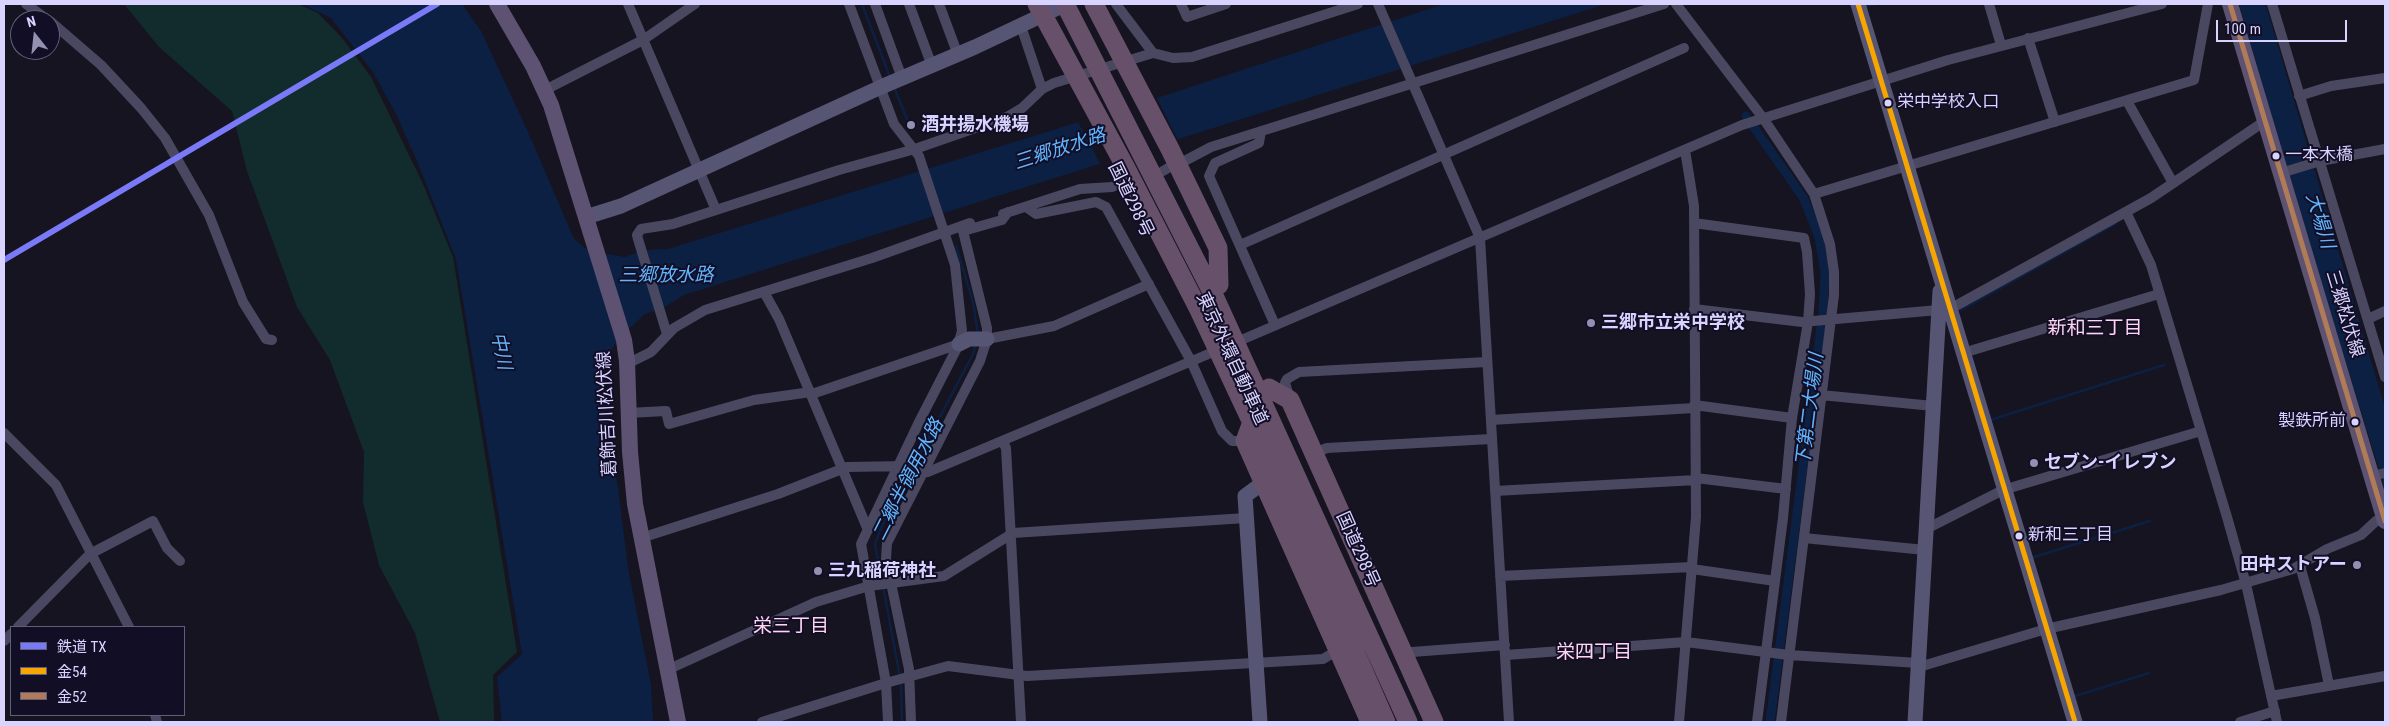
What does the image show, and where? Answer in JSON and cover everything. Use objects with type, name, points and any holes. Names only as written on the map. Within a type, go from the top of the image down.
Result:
[{"type":"highway","name":"東京外環自動車道","points":[[1050,4],[1140,173],[1203,297],[1301,508],[1396,722]]},
{"type":"highway","name":"東京外環自動車道","points":[[1065,4],[1215,298],[1408,722]]},
{"type":"highway","name":"国道298号","points":[[1074,4],[1169,161],[1218,248],[1219,285],[1269,388],[1416,722]]},
{"type":"highway","name":"国道298号","points":[[1094,4],[1119,50],[1169,161]]},
{"type":"highway","name":"国道298号","points":[[1030,13],[1124,177],[1168,276],[1181,296],[1199,310],[1252,422],[1386,722]]},
{"type":"highway","name":"国道298号","points":[[1030,13],[1124,177]]},
{"type":"highway","points":[[1269,388],[1290,400]]},
{"type":"highway","name":"国道298号","points":[[1290,400],[1434,722]]},
{"type":"highway","points":[[1252,422],[1245,441],[1370,722]]},
{"type":"main road","name":"葛飾吉川松伏線","points":[[498,4],[545,90],[624,340],[627,361],[632,477],[641,538],[678,722]]},
{"type":"main road","name":"三郷松伏線","points":[[2230,4],[2265,121],[2284,172],[2379,474],[2385,520]]},
{"type":"street","points":[[628,4],[716,210]]},
{"type":"street","points":[[545,90],[643,40],[695,4]]},
{"type":"street","points":[[849,4],[882,86],[894,124],[917,153],[958,281],[957,296],[962,331],[959,344],[903,466],[861,544],[886,683],[888,722]]},
{"type":"street","points":[[875,4],[901,79]]},
{"type":"street","points":[[909,4],[932,66]]},
{"type":"street","points":[[939,4],[958,55]]},
{"type":"street","points":[[586,216],[621,206],[882,86],[958,55],[1030,13],[1065,4]]},
{"type":"street","points":[[1116,4],[1152,53]]},
{"type":"street","points":[[1181,4],[1187,17],[1226,4]]},
{"type":"street","points":[[667,334],[637,235],[640,230],[673,224],[839,170],[917,153],[1013,115],[1042,89],[1152,53],[1173,58],[1192,57],[1358,4]]},
{"type":"street","points":[[1378,4],[1480,238],[1509,722]]},
{"type":"street","points":[[1169,161],[1410,79],[1664,4]]},
{"type":"street","points":[[1676,4],[1762,118],[1814,194],[1830,244],[1834,272],[1834,295],[1781,722]]},
{"type":"street","points":[[1858,4],[1940,280],[1945,309],[1963,353],[2074,722]]},
{"type":"street","points":[[1989,4],[2001,45]]},
{"type":"street","points":[[641,538],[778,494],[842,468],[903,466],[922,472],[1003,442],[1742,125],[2001,45],[2162,4]]},
{"type":"street","points":[[1814,194],[2194,80],[2208,4]]},
{"type":"street","points":[[2272,4],[2316,162],[2385,376]]},
{"type":"street","points":[[1030,13],[1042,89]]},
{"type":"street","points":[[60,30],[101,65],[142,108],[165,138],[209,215],[243,302],[266,339],[272,340]]},
{"type":"street","points":[[2028,38],[2055,122]]},
{"type":"street","points":[[1240,245],[1684,48]]},
{"type":"street","points":[[2299,96],[2331,86],[2385,78]]},
{"type":"street","points":[[2127,101],[2173,183]]},
{"type":"street","points":[[1694,309],[1808,322],[1945,309],[2126,212],[2265,121]]},
{"type":"street","points":[[1261,131],[1259,143],[1214,163],[1209,176],[1275,325]]},
{"type":"street","points":[[2284,172],[2316,162],[2385,149]]},
{"type":"street","points":[[1679,722],[1696,539],[1694,206],[1685,150]]},
{"type":"street","points":[[627,361],[633,361],[651,352],[667,334],[695,314],[872,258],[942,228],[1026,207],[1080,189],[1112,187],[1124,177]]},
{"type":"street","points":[[1026,207],[1036,214],[1096,202],[1106,207],[1191,361],[1227,438],[1237,442],[1245,441]]},
{"type":"street","points":[[911,722],[910,677],[906,649],[891,583],[886,552],[887,543],[980,361],[987,339],[983,311],[963,231],[1002,220],[1008,212]]},
{"type":"street","points":[[2126,212],[2151,265],[2201,431],[2246,584],[2277,722]]},
{"type":"street","points":[[1694,224],[1804,238],[1809,278],[1808,322],[1792,418],[1786,489],[1757,722]]},
{"type":"street","points":[[628,413],[666,411],[669,424],[754,400],[811,393],[959,344],[968,339],[987,339],[1054,326],[1149,284]]},
{"type":"street","points":[[764,292],[779,319],[868,530]]},
{"type":"street","points":[[1963,353],[2159,294]]},
{"type":"street","points":[[1915,722],[1933,406],[1945,309]]},
{"type":"street","points":[[2368,319],[2385,311]]},
{"type":"street","points":[[1290,400],[1285,383],[1287,379],[1300,372],[1487,362]]},
{"type":"street","points":[[1821,395],[1933,406]]},
{"type":"street","points":[[1491,420],[1694,406],[1792,418]]},
{"type":"street","points":[[1926,527],[1932,526],[2004,490],[2201,431]]},
{"type":"street","points":[[4,433],[56,485],[128,626]]},
{"type":"street","points":[[1314,453],[1327,448],[1491,439]]},
{"type":"street","points":[[1003,442],[1006,448],[1021,722]]},
{"type":"street","points":[[1495,491],[1696,479],[1786,489]]},
{"type":"street","points":[[1260,722],[1245,496],[1264,482]]},
{"type":"street","points":[[667,670],[816,602],[869,586],[944,576],[1010,534],[1246,518]]},
{"type":"street","points":[[1404,655],[1412,652],[1686,642],[1789,655],[1919,665],[2046,629],[2246,584],[2300,566],[2327,549],[2361,535],[2376,521],[2385,520]]},
{"type":"street","points":[[19,626],[90,554],[153,521],[167,548],[180,561]]},
{"type":"street","points":[[1804,538],[1925,550]]},
{"type":"street","points":[[2300,566],[2313,611],[2329,685]]},
{"type":"street","points":[[1500,576],[1692,568],[1775,581]]},
{"type":"street","points":[[762,722],[886,683],[955,666],[1019,676],[1323,659],[1338,650]]},
{"type":"street","points":[[2272,696],[2385,676]]},
{"type":"street","points":[[2240,722],[2275,711]]},
{"type":"green space","points":[[124,4],[298,4],[318,13],[343,39],[371,77],[423,184],[453,257],[517,652],[493,675],[494,722],[440,722],[415,633],[379,565],[363,502],[364,452],[330,360],[297,307],[247,171],[232,111],[159,47]]},
{"type":"water","points":[[302,4],[462,4],[481,31],[528,132],[574,239],[585,248],[625,257],[644,250],[668,249],[1163,96],[1444,4],[1606,4],[684,295],[663,308],[645,314],[619,338],[611,350],[605,365],[603,395],[618,488],[628,568],[651,685],[653,722],[502,722],[497,677],[522,654],[456,259],[417,161],[396,114],[373,72],[331,18]]},
{"type":"water","name":"大場川","points":[[2239,4],[2265,4],[2267,9],[2385,408],[2385,489],[2282,155]]},
{"type":"pier","points":[[1156,96],[1179,142],[1102,167],[1077,120]]},
{"type":"waterway","name":"二郷半領用水路","points":[[862,4],[890,77]]},
{"type":"waterway","points":[[1867,6],[1875,4]]},
{"type":"waterway","name":"二郷半領用水路","points":[[894,87],[907,119]]},
{"type":"waterway","name":"下第二大場川","points":[[1746,116],[1804,199],[1819,237],[1825,273],[1823,312],[1770,722]]},
{"type":"waterway","points":[[1961,310],[2115,224]]},
{"type":"waterway","name":"二郷半領用水路","points":[[956,246],[973,302],[978,334]]},
{"type":"waterway","name":"二郷半領用水路","points":[[914,466],[973,354],[976,344]]},
{"type":"waterway","points":[[1990,420],[2164,365]]},
{"type":"waterway","name":"二郷半領用水路","points":[[882,581],[875,544],[881,528],[911,471]]},
{"type":"waterway","points":[[2031,558],[2150,521]]},
{"type":"waterway","name":"二郷半領用水路","points":[[883,586],[900,677]]},
{"type":"waterway","points":[[2072,697],[2149,673]]},
{"type":"waterway","name":"二郷半領用水路","points":[[901,682],[902,722]]},
{"type":"rail line","name":"TX","points":[[4,260],[437,4]]},
{"type":"transit line","name":"金54","points":[[1858,4],[2075,722]]},
{"type":"transit line","name":"金52","points":[[2230,4],[2385,521]]},
{"type":"place","name":"栄中学校入口","points":[[1888,103]]},
{"type":"place","name":"酒井揚水機場","points":[[911,125]]},
{"type":"place","name":"一本木橋","points":[[2276,156]]},
{"type":"place","name":"三郷市立栄中学校","points":[[1591,323]]},
{"type":"place","name":"製鉄所前","points":[[2355,422]]},
{"type":"place","name":"セブン-イレブン","points":[[2034,463]]},
{"type":"place","name":"新和三丁目","points":[[2019,536]]},
{"type":"place","name":"田中ストアー","points":[[2357,565]]},
{"type":"place","name":"三九稲荷神社","points":[[818,571]]},
{"type":"district","name":"新和三丁目","points":[[2095,329]]},
{"type":"district","name":"栄三丁目","points":[[791,627]]},
{"type":"district","name":"栄四丁目","points":[[1594,653]]},
{"type":"water label","name":"三郷放水路","points":[[1060,150]]},
{"type":"water label","name":"三郷放水路","points":[[666,276]]},
{"type":"water label","name":"中川","points":[[500,351]]}]
